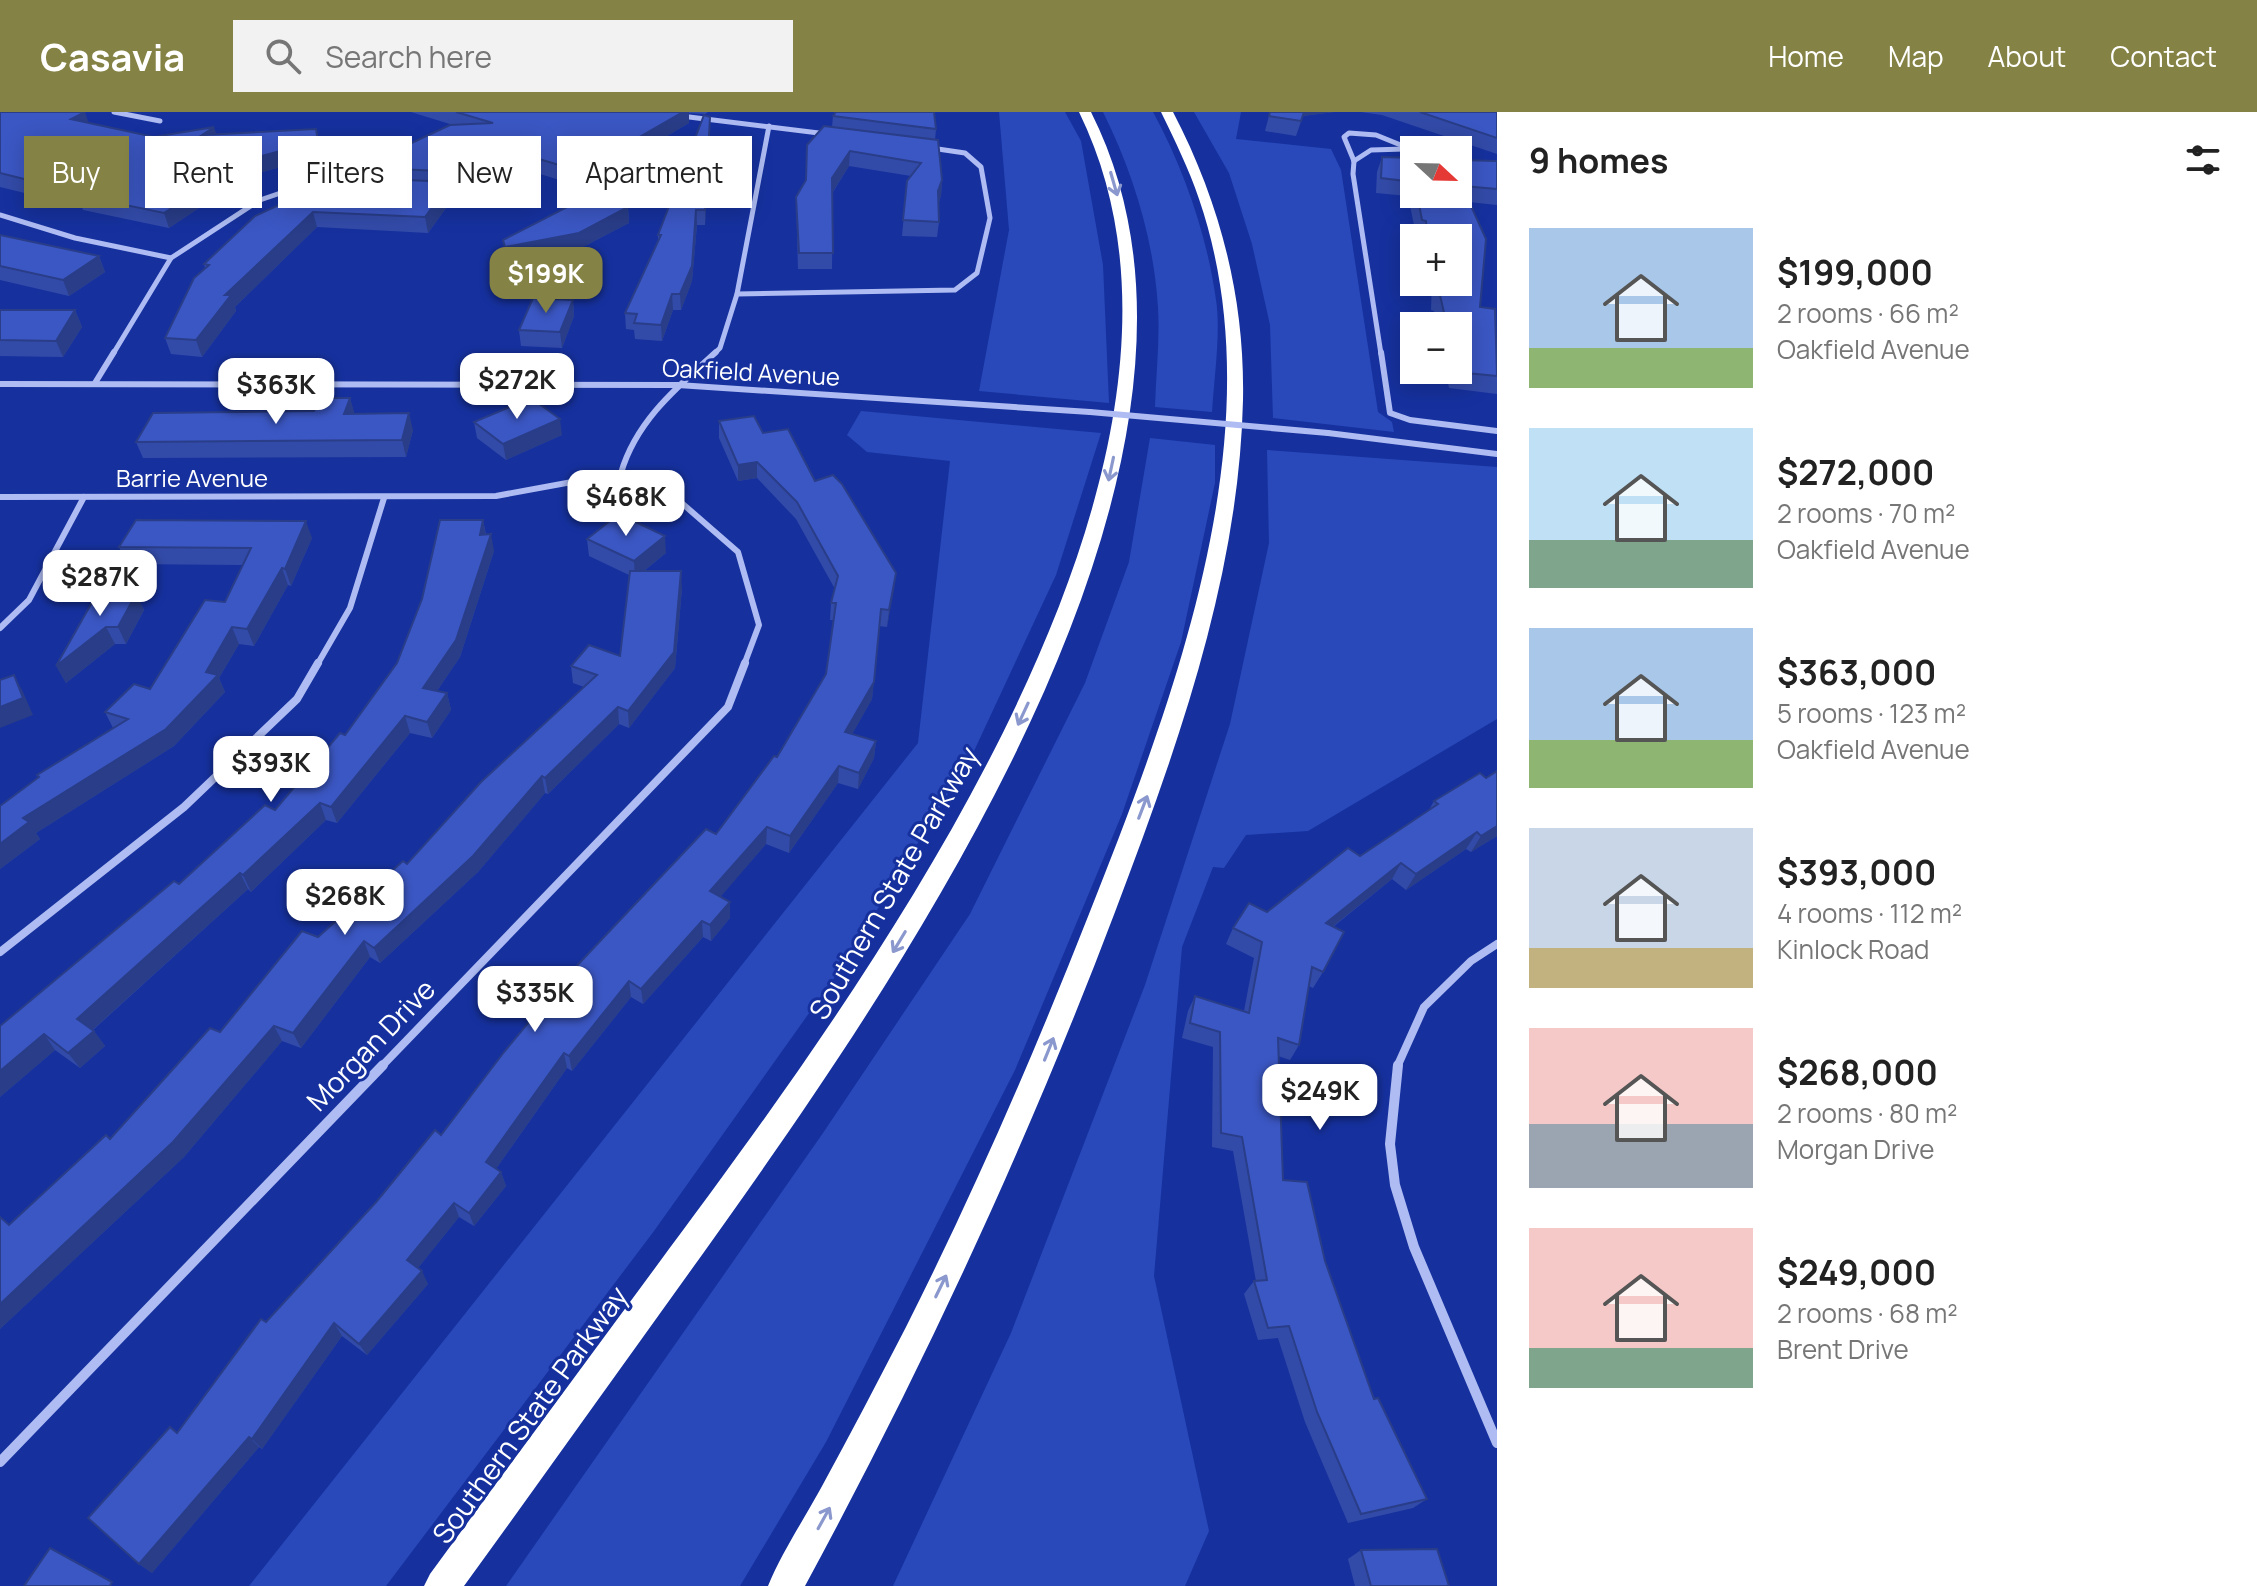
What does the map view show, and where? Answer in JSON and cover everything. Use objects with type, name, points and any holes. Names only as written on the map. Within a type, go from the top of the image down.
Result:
[{"type":"highway","name":"Southern State Parkway","points":[[442,1586],[851,1020],[933,885],[993,775],[1049,658],[1083,564],[1110,475],[1124,400],[1129,337],[1129,278],[1124,222],[1101,146],[1085,112]]},
{"type":"highway","points":[[786,1586],[866,1441],[956,1257],[1038,1076],[1151,784],[1190,662],[1211,578],[1227,493],[1234,346],[1219,237],[1200,178],[1167,112]]},
{"type":"street","points":[[114,112],[160,121]]},
{"type":"street","points":[[676,116],[829,135]]},
{"type":"street","points":[[621,473],[628,449],[643,426],[678,385],[720,348],[737,294],[769,126]]},
{"type":"street","points":[[1400,145],[1376,135],[1349,133],[1344,137],[1354,161],[1353,174],[1390,413],[1410,420],[1497,431]]},
{"type":"street","points":[[737,294],[955,290],[977,273],[990,218],[981,167],[965,153],[920,147]]},
{"type":"street","points":[[1354,161],[1371,150],[1400,150]]},
{"type":"street","points":[[95,383],[171,258],[260,200],[278,194]]},
{"type":"street","points":[[0,215],[75,238],[171,258]]},
{"type":"street","name":"Oakfield Avenue","points":[[0,384],[678,385],[1090,412],[1328,433],[1497,454]]},
{"type":"street","name":"Barrie Avenue","points":[[0,497],[496,496],[621,473]]},
{"type":"street","name":"Morgan Drive","points":[[0,1462],[728,707],[759,625],[738,552],[669,492],[621,473]]},
{"type":"street","points":[[0,628],[29,600],[84,497]]},
{"type":"street","points":[[0,952],[184,807],[297,699],[350,608],[384,498]]},
{"type":"street","points":[[1497,944],[1471,961],[1424,1007],[1395,1072],[1390,1144],[1395,1185],[1414,1247],[1497,1443]]},
{"type":"shaded area","points":[[999,112],[1065,112],[1081,141],[1103,265],[1109,403],[979,391],[1009,230]]},
{"type":"shaded area","points":[[1103,112],[1153,112],[1184,179],[1207,251],[1216,300],[1217,340],[1212,412],[1155,407],[1158,320],[1152,257],[1133,182]]},
{"type":"shaded area","points":[[1194,112],[1241,112],[1236,139],[1331,149],[1341,170],[1378,412],[1392,422],[1394,432],[1273,418],[1270,325],[1252,244],[1229,173]]},
{"type":"shaded area","points":[[861,411],[1101,433],[1056,575],[974,751],[844,964],[654,1231],[386,1586],[249,1586],[918,743],[950,461],[867,452],[847,435]]},
{"type":"shaded area","points":[[1150,438],[1215,445],[1215,483],[1181,642],[1122,814],[1015,1070],[826,1442],[740,1586],[506,1586],[823,1133],[970,914],[1085,683],[1129,562]]},
{"type":"shaded area","points":[[1267,450],[1497,467],[1497,719],[1308,831],[1246,835],[1224,868],[1213,867],[1182,947],[1154,1276],[1209,1531],[1185,1586],[893,1586],[1011,1333],[1145,985],[1230,724],[1269,543]]},
{"type":"building","points":[[0,112],[85,112],[71,119],[149,136],[145,136],[145,208],[172,208],[164,213],[129,206],[129,136],[24,136],[24,179],[0,173]]},
{"type":"building","points":[[456,112],[683,112],[641,136],[557,136],[557,164],[541,160],[541,136],[428,136],[428,170],[412,170],[412,143],[450,125],[493,123]]},
{"type":"building","points":[[836,112],[934,112],[936,129],[833,116]]},
{"type":"building","points":[[1270,112],[1304,112],[1301,121],[1269,116]]},
{"type":"building","points":[[1420,112],[1497,112],[1497,138]]},
{"type":"building","points":[[704,115],[710,117],[709,136],[696,136]]},
{"type":"building","points":[[824,126],[938,140],[942,180],[938,191],[939,222],[903,220],[907,181],[921,163],[850,151],[832,178],[833,253],[799,253],[796,197],[806,180],[807,145]]},
{"type":"building","points":[[214,127],[202,135],[316,129],[317,136],[278,136],[278,152],[262,156],[262,136],[160,136]]},
{"type":"building","points":[[1382,157],[1400,158],[1400,180],[1381,178]]},
{"type":"building","points":[[1472,160],[1497,161],[1497,189],[1472,187]]},
{"type":"building","points":[[412,180],[428,181],[428,208],[432,208],[425,217],[313,212],[225,295],[231,295],[196,340],[165,338],[194,278],[209,265],[204,264],[255,216],[278,205],[278,208],[412,208]]},
{"type":"building","points":[[565,208],[626,208],[579,233],[505,247],[503,240]]},
{"type":"building","points":[[668,208],[705,208],[696,210],[692,266],[680,294],[672,294],[661,325],[634,323],[637,314],[625,313],[661,235],[658,235]]},
{"type":"building","points":[[1420,208],[1472,208],[1486,239],[1480,307],[1495,309],[1497,376],[1472,374],[1472,312],[1444,312],[1440,296],[1472,296],[1472,224],[1426,224]]},
{"type":"building","points":[[0,235],[99,256],[63,280],[0,266]]},
{"type":"building","points":[[533,298],[573,300],[560,332],[519,330]]},
{"type":"building","points":[[0,310],[75,310],[56,341],[0,340]]},
{"type":"building","points":[[320,398],[350,398],[344,414],[409,413],[402,440],[136,442],[153,413],[314,411]]},
{"type":"building","points":[[531,398],[560,419],[503,444],[474,422]]},
{"type":"building","points":[[754,416],[763,433],[788,429],[815,481],[833,475],[842,484],[896,573],[889,610],[881,609],[874,682],[845,732],[876,741],[859,773],[839,766],[790,836],[767,827],[710,891],[730,902],[710,925],[702,921],[641,989],[629,981],[569,1056],[564,1053],[486,1162],[501,1172],[469,1213],[454,1203],[407,1260],[422,1271],[359,1344],[334,1323],[252,1439],[249,1437],[139,1564],[88,1518],[170,1427],[177,1433],[261,1319],[266,1322],[377,1201],[435,1130],[441,1135],[504,1052],[570,973],[706,829],[716,834],[774,756],[777,757],[826,674],[836,603],[831,603],[838,576],[797,502],[757,462],[738,465],[719,421]]},
{"type":"building","points":[[619,514],[665,536],[634,561],[587,539]]},
{"type":"building","points":[[136,520],[306,521],[285,569],[282,568],[247,629],[232,627],[206,672],[218,675],[166,729],[23,818],[29,822],[0,844],[0,806],[39,777],[37,775],[128,719],[105,712],[134,684],[150,689],[205,600],[225,602],[251,548],[119,547]]},
{"type":"building","points":[[440,520],[483,520],[480,535],[491,534],[456,640],[423,688],[447,693],[427,722],[405,716],[331,807],[320,803],[243,875],[240,873],[77,1019],[94,1031],[68,1053],[44,1034],[0,1071],[0,1026],[174,881],[179,884],[265,805],[275,810],[340,733],[345,735],[397,663],[422,599]]},
{"type":"building","points":[[630,571],[681,571],[674,652],[628,711],[618,707],[545,778],[542,776],[473,856],[374,948],[364,941],[293,1033],[274,1026],[173,1142],[0,1304],[0,1217],[9,1225],[106,1135],[110,1139],[210,1028],[220,1032],[302,931],[318,937],[403,861],[407,864],[481,782],[597,675],[571,666],[589,645],[620,656]]},
{"type":"building","points":[[99,590],[136,594],[118,627],[106,627],[56,666]]},
{"type":"building","points":[[14,675],[23,698],[0,707],[0,680]]},
{"type":"building","points":[[1497,771],[1497,826],[1481,836],[1477,832],[1416,874],[1401,863],[1326,923],[1344,932],[1323,972],[1312,967],[1299,1045],[1278,1038],[1283,1180],[1307,1182],[1325,1261],[1374,1399],[1378,1398],[1427,1499],[1361,1514],[1317,1412],[1289,1326],[1268,1328],[1254,1281],[1267,1280],[1242,1137],[1221,1133],[1220,1032],[1190,1023],[1195,996],[1249,1013],[1262,942],[1233,928],[1249,903],[1267,912],[1348,848],[1360,856],[1438,804],[1434,801],[1480,773],[1486,778]]},
{"type":"building","points":[[50,1548],[112,1582],[110,1586],[24,1586]]},
{"type":"building","points":[[1437,1549],[1449,1586],[1371,1586],[1361,1550]]}]
